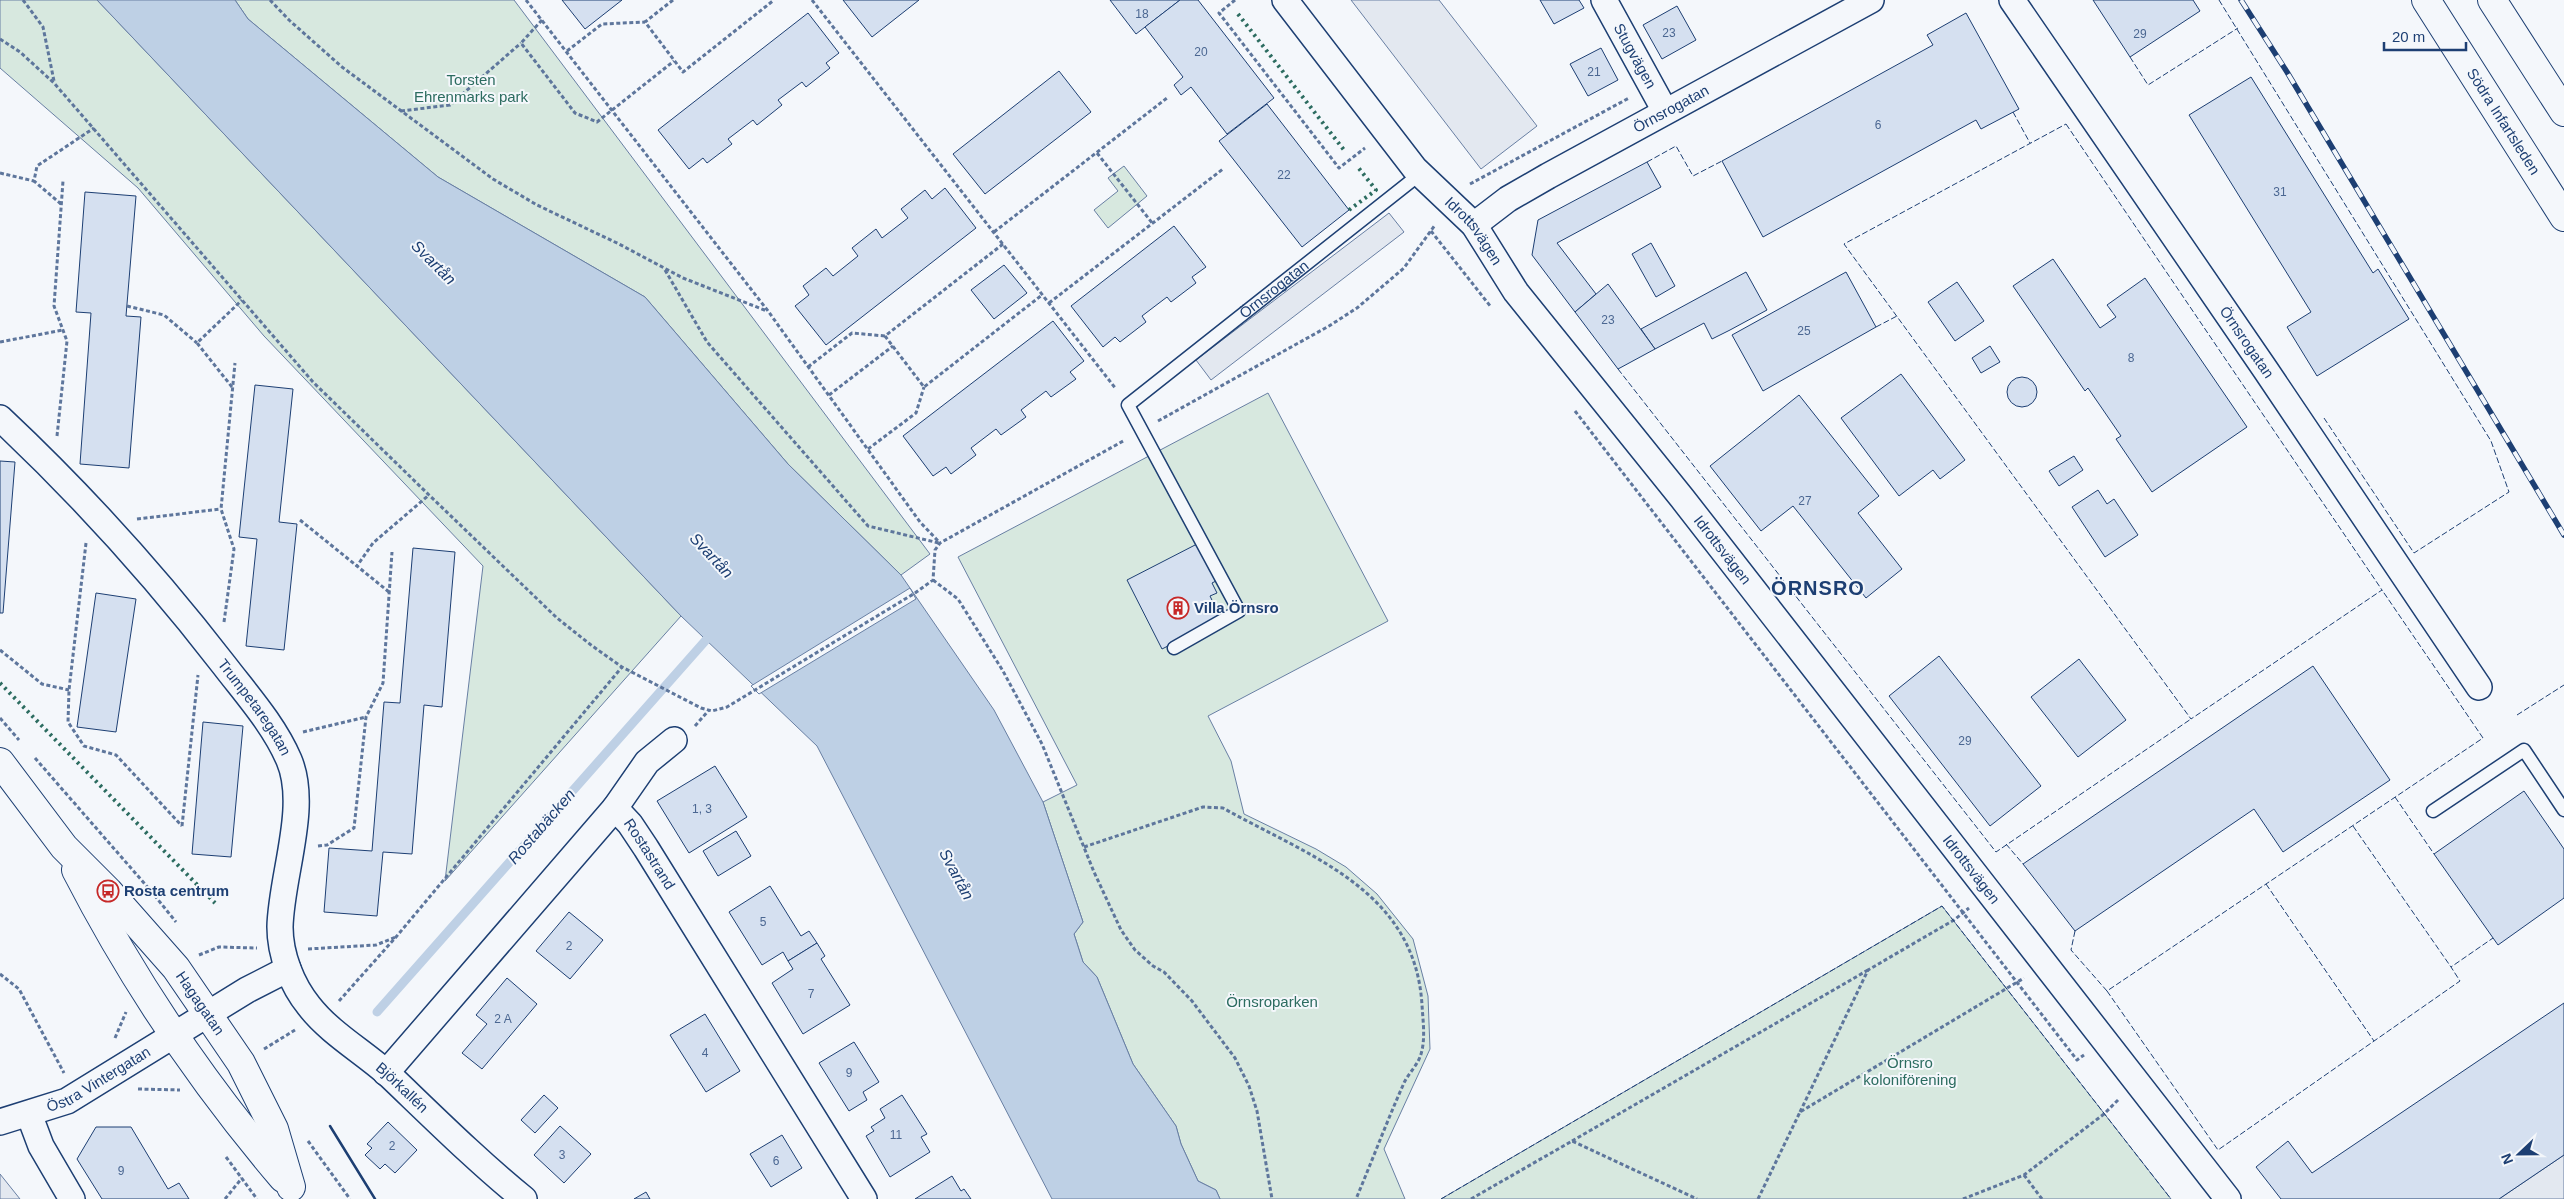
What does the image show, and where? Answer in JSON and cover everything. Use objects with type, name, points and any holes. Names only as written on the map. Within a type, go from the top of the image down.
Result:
[{"type":"street","name":"Idrottsvägen","points":[[1285,0],[1420,174],[1474,225],[1516,292],[1682,498],[2228,1199]]},
{"type":"street","name":"Stugvägen","points":[[1604,0],[1665,111]]},
{"type":"street","name":"Örnsrogatan","points":[[1474,225],[1508,199],[1665,111],[1871,0]]},
{"type":"street","name":"Örnsrogatan","points":[[2012,0],[2260,360],[2479,687]]},
{"type":"street","name":"Södra Infartsleden","points":[[2426,0],[2564,217]]},
{"type":"street","points":[[2492,0],[2564,112]]},
{"type":"street","name":"Trumpetaregatan","points":[[0,418],[98,515],[176,603],[220,660],[276,738],[288,759],[294,776],[297,798],[280,928],[288,969]]},
{"type":"street","points":[[615,808],[647,762],[674,740]]},
{"type":"street","name":"Hagagatan","points":[[0,762],[64,847],[108,891],[176,968],[190,1025],[241,1063],[274,1129],[294,1193]]},
{"type":"street","name":"Rostastrand","points":[[386,1073],[615,808],[630,824],[646,848],[864,1199]]},
{"type":"street","name":"Hagagatan","points":[[64,847],[99,916],[190,1025],[251,1140],[294,1193]]},
{"type":"street","points":[[190,1025],[288,969]]},
{"type":"street","name":"Björkallén","points":[[288,969],[299,993],[319,1017],[386,1073],[524,1199]]},
{"type":"street","name":"Östra Vintergatan","points":[[0,1122],[29,1114],[76,1095],[190,1025]]},
{"type":"street","points":[[29,1114],[42,1146],[72,1199]]},
{"type":"lane","name":"Örnsrogatan","points":[[1128,405],[1420,174]]},
{"type":"lane","points":[[1128,405],[1239,611],[1174,648]]},
{"type":"lane","points":[[2433,811],[2524,750],[2564,810]]},
{"type":"path","points":[[23,0],[43,27],[54,83]]},
{"type":"path","points":[[270,0],[289,20],[342,67],[493,179],[536,205],[683,278],[768,311]]},
{"type":"path","points":[[526,0],[768,311],[920,522],[940,543]]},
{"type":"path","points":[[567,52],[602,24],[644,22],[673,0]]},
{"type":"path","points":[[644,22],[683,72],[774,0]]},
{"type":"path","points":[[812,0],[1128,405]]},
{"type":"path","points":[[1235,0],[1219,13],[1340,168],[1386,132]]},
{"type":"path","points":[[400,111],[450,105],[521,43],[542,20]]},
{"type":"path","points":[[0,39],[20,52],[54,83],[313,382],[557,618],[622,667],[701,708],[712,711],[732,704],[914,594],[933,580],[935,550],[940,543],[1320,331],[1357,308],[1404,268],[1451,202]]},
{"type":"path","points":[[521,43],[575,113],[597,122],[674,61]]},
{"type":"path","points":[[994,232],[1168,98]]},
{"type":"path","points":[[34,181],[38,166],[94,128]]},
{"type":"path","points":[[1097,153],[1152,224]]},
{"type":"path","points":[[1049,303],[1222,169]]},
{"type":"path","points":[[0,173],[34,181],[61,204]]},
{"type":"path","points":[[53,469],[67,341],[54,306],[63,181]]},
{"type":"path","points":[[1431,231],[1493,309]]},
{"type":"path","points":[[808,367],[852,334],[885,336],[1003,244]]},
{"type":"path","points":[[665,269],[707,342],[868,526],[940,543]]},
{"type":"path","points":[[868,449],[916,413],[924,387],[1042,295]]},
{"type":"path","points":[[197,343],[242,300]]},
{"type":"path","points":[[127,306],[164,315],[197,343],[232,387]]},
{"type":"path","points":[[0,342],[63,330]]},
{"type":"path","points":[[885,336],[924,387]]},
{"type":"path","points":[[829,394],[893,346]]},
{"type":"path","points":[[220,660],[234,549],[221,509],[235,363]]},
{"type":"path","points":[[1573,409],[2077,1060],[2106,1041]]},
{"type":"path","points":[[357,566],[373,543],[429,495]]},
{"type":"path","points":[[202,637],[182,826],[116,756],[84,746],[68,722],[69,690],[98,515],[221,509]]},
{"type":"path","points":[[300,520],[389,592]]},
{"type":"path","points":[[290,848],[327,845],[354,828],[366,717],[383,683],[392,552]]},
{"type":"path","points":[[933,580],[958,600],[1003,671],[1042,744],[1084,848],[1121,930],[1135,950],[1153,966],[1164,972],[1192,1001],[1215,1029],[1239,1065],[1258,1111],[1272,1199]]},
{"type":"path","points":[[0,650],[42,684],[69,690]]},
{"type":"path","points":[[241,1063],[333,1008],[396,937],[622,667]]},
{"type":"path","points":[[276,738],[366,717]]},
{"type":"path","points":[[1084,848],[1203,807],[1223,808],[1331,865],[1365,891],[1400,931],[1411,956],[1421,993],[1424,1040],[1419,1058],[1405,1081],[1356,1199]]},
{"type":"path","points":[[1470,1199],[1868,970],[1964,913],[1990,892]]},
{"type":"path","points":[[1800,1112],[2046,964]]},
{"type":"path","points":[[1758,1199],[1868,970]]},
{"type":"path","points":[[0,974],[19,989],[76,1095]]},
{"type":"path","points":[[1962,1199],[2024,1175],[2104,1114],[2137,1081]]},
{"type":"path","points":[[1572,1141],[1697,1199]]},
{"type":"path","points":[[2024,1175],[2042,1199]]},
{"type":"path","points":[[225,1199],[242,1180],[256,1199]]},
{"type":"green space","points":[[0,0],[97,0],[681,616],[445,881],[483,566],[264,336],[138,188],[0,68]]},
{"type":"green space","name":"Torsten Ehrenmarks park","points":[[235,0],[514,0],[930,554],[901,575],[788,464],[645,297],[438,177],[248,19]]},
{"type":"green space","points":[[1124,166],[1147,196],[1108,228],[1094,210],[1118,191],[1108,178]]},
{"type":"green space","name":"Örnsroparken","points":[[1268,393],[1388,621],[1208,716],[1231,761],[1244,814],[1316,849],[1346,867],[1377,894],[1413,939],[1428,996],[1430,1049],[1384,1149],[1405,1199],[1220,1199],[1216,1190],[1198,1181],[1181,1144],[1176,1126],[1133,1064],[1097,977],[1083,962],[1074,934],[1083,922],[1043,802],[1077,785],[958,557]]},
{"type":"green space","name":"Örnsro koloniförening","points":[[1942,906],[2171,1199],[1441,1199]]},
{"type":"shaded area","points":[[1351,0],[1439,0],[1537,126],[1481,169]]},
{"type":"shaded area","points":[[1389,213],[1404,232],[1211,380],[1196,360]]},
{"type":"shaded area","points":[[2564,1155],[2564,1199],[2499,1199]]},
{"type":"shaded area","points":[[0,1174],[20,1199],[0,1199]]},
{"type":"water","name":"Svartån","points":[[97,0],[235,0],[248,19],[438,177],[645,297],[788,464],[901,575],[994,710],[1043,802],[1083,922],[1074,934],[1083,962],[1097,977],[1133,1064],[1176,1126],[1181,1144],[1198,1181],[1216,1190],[1220,1199],[1052,1199],[817,746],[681,616]]},
{"type":"pier","points":[[910,588],[916,599],[759,694],[751,686]]},
{"type":"building","points":[[562,0],[622,0],[585,29]]},
{"type":"building","points":[[843,0],[919,0],[872,37]]},
{"type":"building","points":[[1110,0],[1180,0],[1136,34]]},
{"type":"building","points":[[1180,0],[1198,0],[1274,98],[1227,134],[1191,87],[1181,95],[1174,85],[1183,77],[1145,27]]},
{"type":"building","points":[[1540,0],[1579,0],[1584,8],[1554,24]]},
{"type":"building","points":[[2093,0],[2193,0],[2200,11],[2130,57]]},
{"type":"building","points":[[1677,6],[1696,40],[1662,59],[1643,25]]},
{"type":"building","points":[[808,13],[839,53],[826,63],[830,68],[806,87],[802,82],[778,100],[782,105],[757,125],[753,120],[728,139],[732,144],[707,163],[703,158],[689,169],[658,130]]},
{"type":"building","points":[[1966,13],[2019,109],[1981,129],[1976,120],[1763,237],[1722,161],[1933,45],[1927,35]]},
{"type":"building","points":[[1601,48],[1618,80],[1588,96],[1570,64]]},
{"type":"building","points":[[1059,71],[1091,112],[985,194],[953,154]]},
{"type":"building","points":[[2251,77],[2373,273],[2378,269],[2409,319],[2317,376],[2287,327],[2311,312],[2189,115]]},
{"type":"building","points":[[1267,104],[1349,210],[1302,247],[1219,141]]},
{"type":"building","points":[[1647,162],[1661,187],[1557,243],[1596,294],[1575,312],[1532,255],[1538,220]]},
{"type":"building","points":[[945,188],[976,228],[826,345],[795,306],[809,295],[803,286],[826,268],[833,276],[858,256],[852,248],[876,229],[882,238],[908,218],[901,209],[925,190],[932,199]]},
{"type":"building","points":[[85,192],[136,196],[126,316],[141,317],[129,468],[80,464],[91,313],[76,312]]},
{"type":"building","points":[[1174,226],[1206,267],[1192,277],[1196,283],[1171,302],[1167,297],[1142,316],[1146,322],[1120,342],[1115,337],[1103,347],[1071,306]]},
{"type":"building","points":[[1651,243],[1675,286],[1656,297],[1632,254]]},
{"type":"building","points":[[2053,259],[2100,328],[2116,317],[2107,305],[2145,278],[2247,427],[2152,492],[2116,439],[2121,436],[2088,388],[2085,391],[2013,286]]},
{"type":"building","points":[[1004,265],[1027,293],[994,319],[971,290]]},
{"type":"building","points":[[1746,272],[1767,310],[1712,339],[1704,323],[1655,349],[1641,329]]},
{"type":"building","points":[[1846,272],[1876,327],[1763,391],[1732,335]]},
{"type":"building","points":[[1957,282],[1984,321],[1955,341],[1928,302]]},
{"type":"building","points":[[1608,284],[1655,349],[1618,369],[1575,312]]},
{"type":"building","points":[[1053,321],[1084,361],[1070,372],[1076,379],[1051,397],[1046,391],[1021,410],[1026,417],[1001,435],[996,429],[971,448],[976,455],[951,474],[946,467],[933,476],[903,436]]},
{"type":"building","points":[[1990,346],[2000,362],[1981,373],[1972,358]]},
{"type":"building","points":[[1901,374],[1965,460],[1940,479],[1933,470],[1899,496],[1841,418]]},
{"type":"building","points":[[2022,377],[2033,381],[2037,392],[2033,403],[2022,407],[2011,403],[2007,392],[2011,381]]},
{"type":"building","points":[[255,385],[293,389],[279,522],[297,524],[284,650],[246,646],[257,539],[239,537]]},
{"type":"building","points":[[1799,395],[1879,496],[1858,513],[1902,569],[1866,598],[1793,506],[1761,531],[1710,466]]},
{"type":"building","points":[[2074,456],[2083,470],[2059,486],[2049,471]]},
{"type":"building","points":[[0,461],[15,462],[3,613],[0,613]]},
{"type":"building","points":[[2098,490],[2107,504],[2114,499],[2138,535],[2105,557],[2072,507]]},
{"type":"building","name":"Villa Örnsro","points":[[1197,544],[1216,581],[1212,583],[1217,593],[1210,596],[1221,619],[1162,649],[1127,580]]},
{"type":"building","points":[[413,548],[455,552],[442,707],[424,705],[412,854],[383,852],[377,916],[324,912],[329,848],[372,851],[384,702],[400,703]]},
{"type":"building","points":[[96,593],[136,599],[116,732],[77,727]]},
{"type":"building","points":[[1939,656],[2041,786],[1990,826],[1889,696]]},
{"type":"building","points":[[2079,659],[2126,720],[2078,757],[2031,697]]},
{"type":"building","points":[[2313,666],[2390,780],[2283,852],[2254,809],[2075,931],[2023,864]]},
{"type":"building","points":[[203,722],[243,726],[231,857],[192,854]]},
{"type":"building","points":[[715,766],[747,817],[689,853],[657,801]]},
{"type":"building","points":[[2524,791],[2564,849],[2564,898],[2498,945],[2434,854]]},
{"type":"building","points":[[736,831],[751,856],[718,876],[703,851]]},
{"type":"building","points":[[770,886],[801,936],[809,931],[817,943],[788,961],[783,952],[762,965],[729,912]]},
{"type":"building","points":[[569,912],[603,940],[570,979],[536,951]]},
{"type":"building","points":[[817,943],[825,956],[821,959],[850,1005],[803,1034],[772,983],[793,969],[788,961]]},
{"type":"building","points":[[507,978],[537,1004],[482,1069],[462,1053],[487,1024],[476,1015]]},
{"type":"building","points":[[2564,1003],[2564,1155],[2499,1199],[2281,1199],[2256,1167],[2288,1141],[2312,1173]]},
{"type":"building","points":[[705,1014],[740,1071],[706,1092],[670,1035]]},
{"type":"building","points":[[854,1042],[879,1082],[863,1092],[867,1100],[849,1111],[819,1063]]},
{"type":"building","points":[[544,1095],[558,1108],[535,1133],[521,1120]]},
{"type":"building","points":[[902,1095],[927,1134],[921,1137],[930,1152],[890,1177],[866,1136],[874,1131],[871,1127],[885,1118],[880,1109]]},
{"type":"building","points":[[388,1122],[417,1150],[395,1173],[385,1164],[380,1169],[365,1155],[372,1148],[367,1144]]},
{"type":"building","points":[[560,1126],[591,1154],[564,1183],[534,1155]]},
{"type":"building","points":[[96,1127],[131,1127],[168,1189],[179,1183],[189,1199],[102,1199],[77,1159]]},
{"type":"building","points":[[782,1135],[802,1168],[771,1187],[750,1154]]},
{"type":"building","points":[[952,1176],[961,1191],[964,1189],[971,1199],[915,1199]]},
{"type":"building","points":[[646,1192],[650,1199],[634,1199]]},
{"type":"waterway","name":"Rostabäcken","points":[[377,1012],[706,640]]},
{"type":"railway","points":[[2241,0],[2287,72],[2564,535]]},
{"type":"hedge","points":[[1238,14],[1344,150]]},
{"type":"hedge","points":[[1349,210],[1376,190],[1357,166]]},
{"type":"hedge","points":[[0,683],[215,903]]},
{"type":"fence","points":[[2219,0],[2491,441],[2509,492],[2414,553],[2324,418]]},
{"type":"fence","points":[[2130,57],[2148,85],[2238,28]]},
{"type":"fence","points":[[2013,112],[2030,143]]},
{"type":"fence","points":[[2066,124],[2382,590],[2191,719],[1844,244],[2066,124]]},
{"type":"fence","points":[[1647,162],[1676,146],[1693,176],[1722,161]]},
{"type":"fence","points":[[1876,327],[1897,316]]},
{"type":"fence","points":[[1618,369],[1996,852],[2191,719]]},
{"type":"fence","points":[[2075,931],[2071,950],[2107,991],[2483,738],[2382,590]]},
{"type":"fence","points":[[2517,715],[2564,685]]},
{"type":"fence","points":[[2395,797],[2434,854]]},
{"type":"fence","points":[[2353,826],[2451,967]]},
{"type":"fence","points":[[2006,844],[2023,864]]},
{"type":"fence","points":[[2266,884],[2374,1041]]},
{"type":"fence","points":[[1441,1199],[1942,906],[2171,1199]]},
{"type":"fence","points":[[2107,991],[2218,1150],[2460,981],[2451,967],[2493,938]]},
{"type":"wall","points":[[330,1126],[375,1199]]},
{"type":"place","name":"Villa Örnsro","points":[[1178,608]]},
{"type":"place","name":"Rosta centrum","points":[[108,891]]},
{"type":"district","name":"ÖRNSRO","points":[[1818,588]]}]
